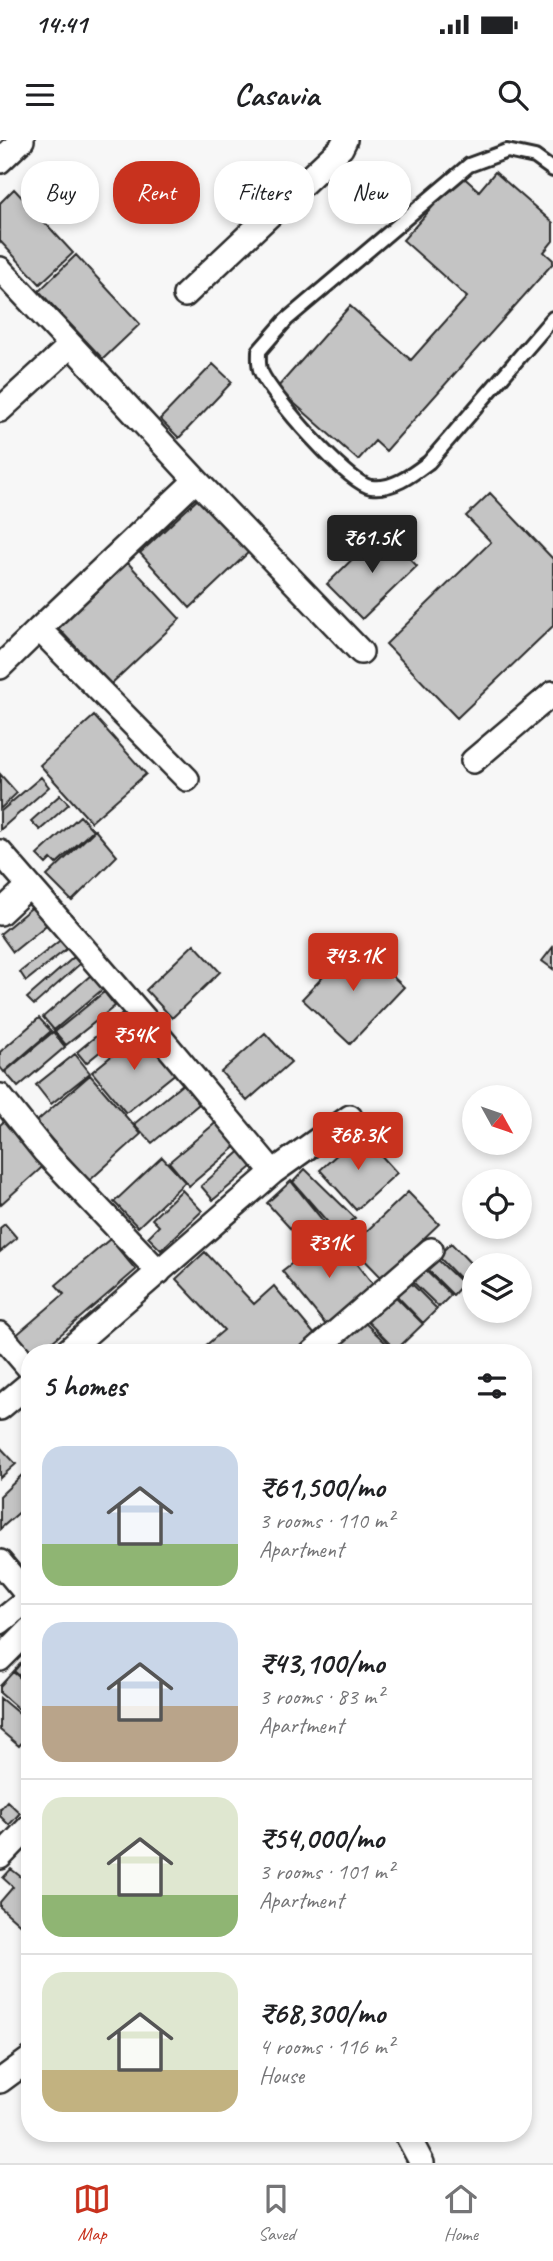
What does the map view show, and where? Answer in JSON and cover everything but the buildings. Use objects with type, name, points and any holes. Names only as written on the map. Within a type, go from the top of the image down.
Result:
[{"type":"street","points":[[0,161],[22,140]]},
{"type":"street","points":[[185,295],[341,148],[345,140]]},
{"type":"street","points":[[0,269],[361,652]]},
{"type":"street","points":[[0,411],[71,345]]},
{"type":"street","points":[[0,667],[196,480]]},
{"type":"street","points":[[39,629],[187,779]]},
{"type":"street","points":[[473,761],[553,693]]},
{"type":"street","points":[[0,852],[273,1172]]},
{"type":"street","points":[[0,913],[29,886]]},
{"type":"street","points":[[0,1096],[44,1151],[159,1272]]},
{"type":"street","points":[[75,1344],[273,1172],[350,1117]]},
{"type":"street","points":[[322,1344],[430,1250]]},
{"type":"street","points":[[0,1334],[21,1358]]},
{"type":"street","points":[[0,1408],[21,1390]]},
{"type":"street","points":[[0,1562],[21,1587]]},
{"type":"street","points":[[0,1622],[21,1605]]},
{"type":"street","points":[[0,1659],[21,1638]]},
{"type":"street","points":[[0,1857],[21,1835]]},
{"type":"street","points":[[0,2081],[21,2066]]},
{"type":"street","points":[[411,2142],[422,2163]]},
{"type":"lane","points":[[553,170],[535,158],[507,151],[469,165],[286,320],[259,351],[259,370],[282,404],[350,477],[370,487],[390,485],[409,477],[429,462],[553,318]]}]
